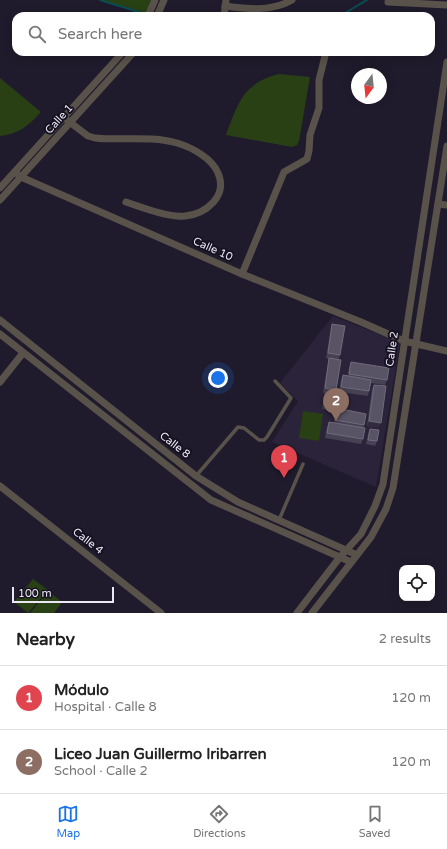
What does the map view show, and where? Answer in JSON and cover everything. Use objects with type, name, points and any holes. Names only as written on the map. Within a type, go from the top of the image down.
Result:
[{"type":"street","points":[[150,12],[155,0]]},
{"type":"street","points":[[159,12],[164,0]]},
{"type":"street","points":[[226,3],[254,9],[275,8],[292,0]]},
{"type":"street","points":[[388,2],[447,4]]},
{"type":"street","name":"Calle 1","points":[[0,188],[63,117],[120,56]]},
{"type":"street","name":"Calle 1","points":[[0,200],[130,56]]},
{"type":"street","points":[[242,274],[284,172],[307,159],[310,135],[318,108],[319,80],[325,56]]},
{"type":"street","name":"Calle 2","points":[[297,613],[340,557],[361,534],[376,506],[383,484],[447,62]]},
{"type":"street","points":[[63,117],[88,136],[95,138],[156,139],[177,143],[203,155],[218,172],[221,184],[217,198],[205,210],[184,216],[154,211],[126,202]]},
{"type":"street","name":"Calle 2","points":[[312,613],[371,537],[386,509],[393,488],[447,146]]},
{"type":"street","name":"Calle 10","points":[[15,172],[21,177],[242,274],[404,341],[447,351]]},
{"type":"street","points":[[438,204],[447,205]]},
{"type":"street","name":"Calle 8","points":[[0,320],[196,476],[238,502],[357,556]]},
{"type":"street","name":"Calle 8","points":[[0,334],[211,500],[351,562]]},
{"type":"street","points":[[0,382],[23,353]]},
{"type":"street","name":"Calle 4","points":[[0,486],[161,613]]},
{"type":"lane","points":[[196,476],[238,427],[244,428],[259,440],[264,440],[267,437],[291,398],[274,381]]},
{"type":"lane","points":[[279,521],[303,464]]},
{"type":"shaded area","points":[[333,316],[400,343],[376,487],[272,442],[298,401],[280,383]]},
{"type":"green space","points":[[100,0],[155,0],[150,12],[142,12]]},
{"type":"green space","points":[[279,74],[310,77],[299,141],[297,145],[292,147],[226,135],[234,113],[250,89],[257,83]]},
{"type":"green space","points":[[0,78],[41,112],[32,121],[18,131],[0,136]]},
{"type":"green space","points":[[303,411],[323,414],[319,441],[299,438]]},
{"type":"green space","points":[[33,579],[48,590],[28,613],[14,602]]},
{"type":"green space","points":[[48,591],[62,602],[54,613],[30,613]]},
{"type":"building","points":[[332,324],[345,326],[340,355],[328,353]]},
{"type":"building","points":[[329,358],[341,360],[336,390],[325,388]]},
{"type":"building","points":[[351,362],[389,368],[387,380],[349,374]]},
{"type":"building","points":[[343,375],[371,380],[369,391],[341,387]]},
{"type":"building","points":[[374,385],[386,386],[381,423],[369,421]]},
{"type":"building","points":[[326,393],[348,396],[346,408],[324,404]]},
{"type":"building","points":[[337,408],[366,414],[364,425],[335,420]]},
{"type":"building","points":[[329,422],[365,428],[363,439],[327,433]]},
{"type":"building","points":[[370,429],[379,430],[377,441],[368,440]]},
{"type":"waterway","points":[[100,0],[139,12]]},
{"type":"waterway","points":[[347,12],[367,0]]},
{"type":"place","name":"Liceo Juan Guillermo Iribarren","points":[[336,421]]},
{"type":"place","name":"Módulo","points":[[284,478]]}]
